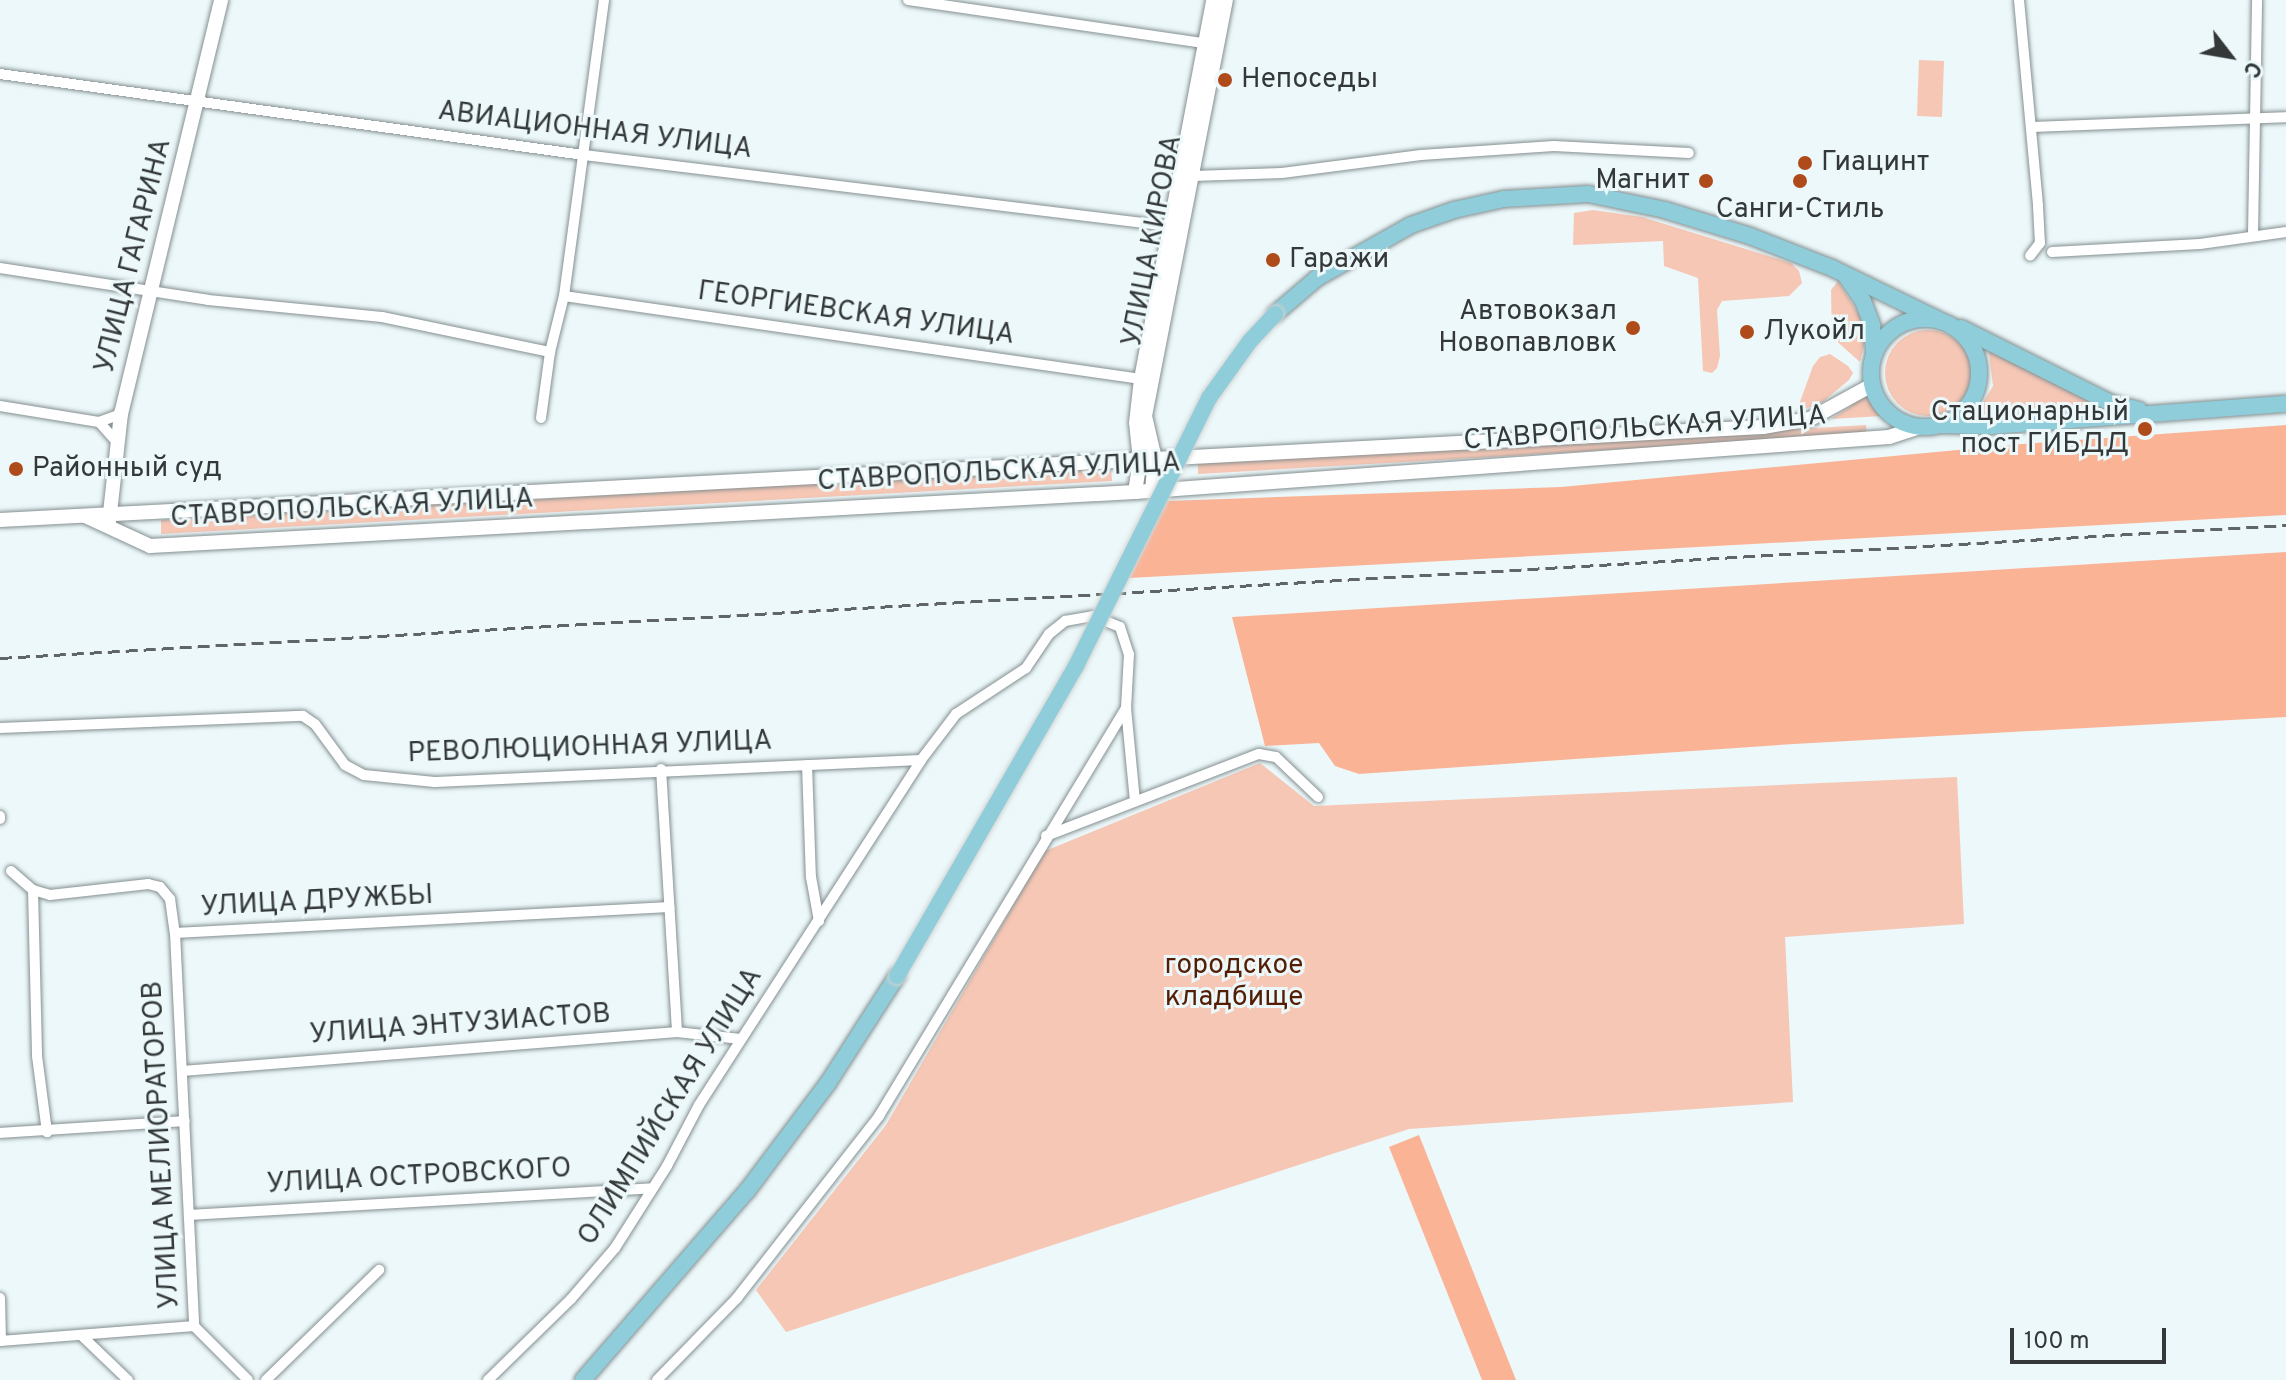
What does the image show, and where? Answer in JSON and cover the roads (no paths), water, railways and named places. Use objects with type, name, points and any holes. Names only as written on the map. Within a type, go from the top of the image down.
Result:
[{"type":"main road","name":"УЛИЦА ГАГАРИНА","points":[[109,519],[121,414],[154,291],[221,0]]},
{"type":"main road","name":"УЛИЦА КИРОВА","points":[[1135,492],[1148,459],[1136,423],[1141,379],[1193,176],[1211,44],[1213,0]]},
{"type":"main road","name":"УЛИЦА КИРОВА","points":[[1152,491],[1145,416],[1211,44],[1226,0]]},
{"type":"main road","points":[[583,1380],[747,1191],[828,1083],[897,976],[1076,666],[1209,398],[1250,341],[1275,314],[1317,278],[1411,225],[1454,210],[1546,194],[1588,194],[1665,210],[1750,236],[1845,275],[2111,403],[2148,413]]},
{"type":"main road","points":[[1845,275],[1863,301],[1872,325],[1872,385],[1876,398],[1894,418],[1920,427],[1991,426],[2286,404]]},
{"type":"main road","points":[[1874,353],[1894,328],[1908,321],[1946,323],[1972,346],[1980,373],[1972,400],[1964,411],[1939,425]]},
{"type":"main road","name":"СТАВРОПОЛЬСКАЯ УЛИЦА","points":[[0,520],[85,515],[109,519],[1763,427],[1810,419],[1872,385]]},
{"type":"main road","name":"СТАВРОПОЛЬСКАЯ УЛИЦА","points":[[109,519],[150,546],[1152,491],[1889,437],[1920,427]]},
{"type":"street","points":[[541,418],[550,352],[564,296],[604,0]]},
{"type":"street","points":[[908,0],[1211,44]]},
{"type":"street","points":[[2019,0],[2040,243],[2030,256]]},
{"type":"street","points":[[2253,234],[2257,0]]},
{"type":"street","name":"АВИАЦИОННАЯ УЛИЦА","points":[[0,74],[198,104],[584,155],[1179,227]]},
{"type":"street","points":[[2031,127],[2286,117]]},
{"type":"street","points":[[1193,176],[1282,173],[1421,155],[1554,146],[1689,153]]},
{"type":"street","points":[[2052,252],[2200,244],[2253,234],[2286,232]]},
{"type":"street","points":[[0,268],[208,300],[382,317],[550,352]]},
{"type":"street","name":"ГЕОРГИЕВСКАЯ УЛИЦА","points":[[564,296],[1141,379]]},
{"type":"street","points":[[0,406],[99,422],[121,414]]},
{"type":"street","points":[[99,422],[116,441]]},
{"type":"street","name":"ОЛИМПИЙСКАЯ УЛИЦА","points":[[488,1380],[571,1299],[615,1248],[741,1039],[921,760],[956,714],[1026,668],[1049,634],[1065,621],[1093,616],[1120,627],[1129,654],[1126,708]]},
{"type":"street","points":[[1126,708],[1135,802]]},
{"type":"street","points":[[657,1380],[737,1298],[879,1116],[1126,708]]},
{"type":"street","name":"РЕВОЛЮЦИОННАЯ УЛИЦА","points":[[0,728],[303,716],[315,724],[345,765],[364,775],[435,782],[661,769],[921,760]]},
{"type":"street","points":[[1046,836],[1259,754],[1276,757],[1318,797]]},
{"type":"street","points":[[807,765],[811,877],[819,921]]},
{"type":"street","points":[[661,769],[677,1032]]},
{"type":"street","points":[[11,871],[33,890],[32,971],[37,1056],[47,1132]]},
{"type":"street","name":"УЛИЦА ДРУЖБЫ","points":[[33,890],[50,895],[148,884],[160,887],[170,899],[175,933],[669,907]]},
{"type":"street","name":"УЛИЦА МЕЛИОРАТОРОВ","points":[[175,933],[194,1326],[248,1380]]},
{"type":"street","name":"УЛИЦА ЭНТУЗИАСТОВ","points":[[182,1071],[677,1032],[741,1039]]},
{"type":"street","points":[[0,1133],[185,1121]]},
{"type":"street","name":"УЛИЦА ОСТРОВСКОГО","points":[[189,1215],[652,1188]]},
{"type":"street","points":[[266,1380],[379,1270]]},
{"type":"street","points":[[0,1298],[1,1341],[194,1326]]},
{"type":"street","points":[[81,1335],[128,1380]]},
{"type":"street","points":[[115,1365],[121,1380]]},
{"type":"railway","points":[[0,658],[2286,525]]},
{"type":"place","name":"Непоседы","points":[[1225,80]]},
{"type":"place","name":"Гиацинт","points":[[1805,163]]},
{"type":"place","name":"Магнит","points":[[1706,181]]},
{"type":"place","name":"Санги-Стиль","points":[[1800,181]]},
{"type":"place","name":"Гаражи","points":[[1273,260]]},
{"type":"place","name":"Автовокзал Новопавловк","points":[[1633,328]]},
{"type":"place","name":"Лукойл","points":[[1747,332]]},
{"type":"place","name":"Стационарный пост ГИБДД","points":[[2145,429]]},
{"type":"place","name":"Районный суд","points":[[16,469]]},
{"type":"park label","name":"городское кладбище","points":[[1234,982]]}]
